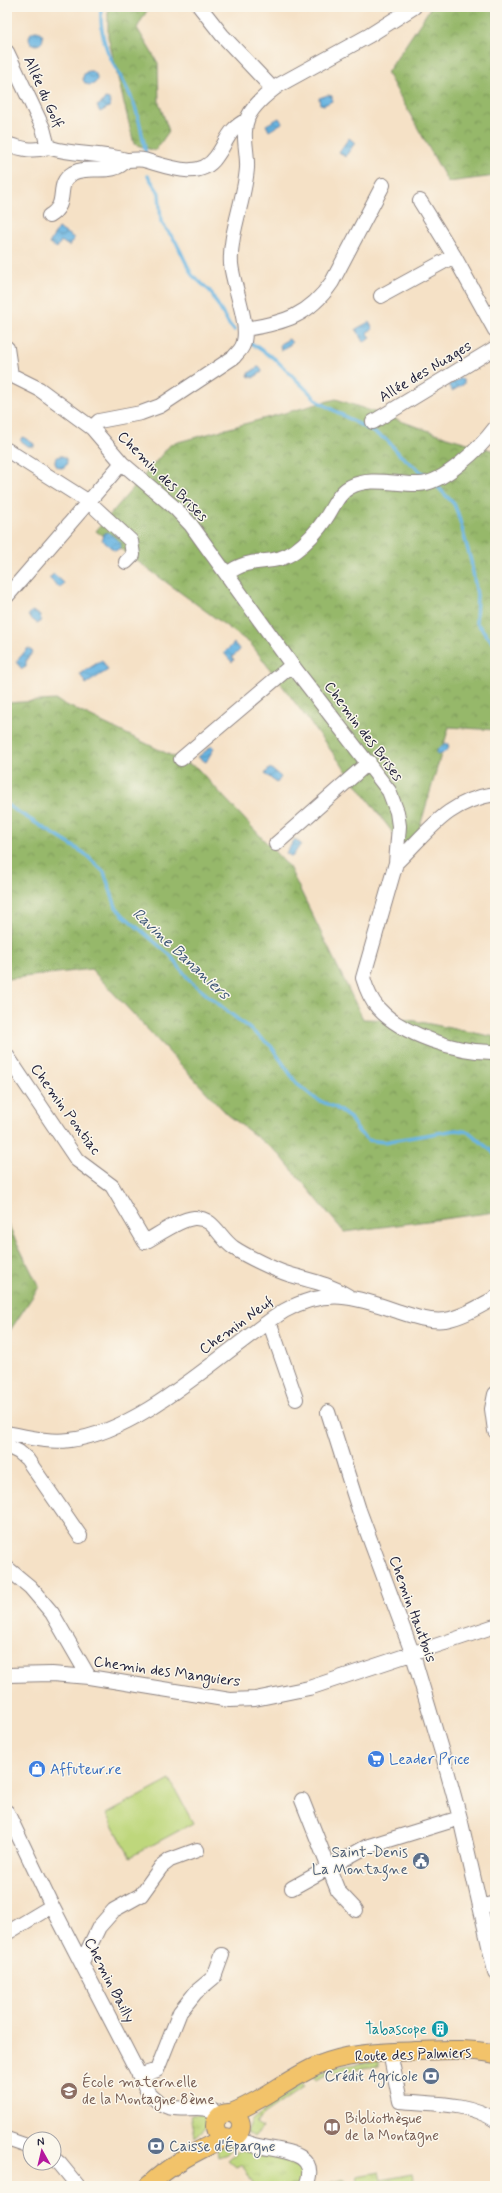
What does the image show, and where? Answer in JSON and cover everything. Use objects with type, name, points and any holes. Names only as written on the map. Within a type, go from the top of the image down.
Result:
[{"type":"main road","name":"Route des Palmiers","points":[[148,2186],[269,2094],[304,2072],[338,2058],[356,2054],[458,2049],[495,2054]]},
{"type":"street","points":[[200,7],[222,35],[273,89]]},
{"type":"street","name":"Chemin des Brises","points":[[414,7],[370,35],[292,77],[273,89],[253,108],[247,120],[245,130],[247,157],[246,175],[231,256],[234,282],[245,329],[242,348],[234,357],[160,406],[141,413],[99,421],[92,428],[122,463],[175,508],[191,525],[292,665],[369,762],[389,791],[397,812],[399,826],[396,863],[363,978],[369,994],[377,1008],[392,1020],[425,1038],[460,1050],[495,1052]]},
{"type":"street","name":"Allée du Golf","points":[[7,52],[43,128],[48,147]]},
{"type":"street","name":"Allée du Golf","points":[[7,144],[28,150],[39,150],[48,147],[63,152],[113,156],[126,160],[142,160],[178,170],[200,169],[216,158],[235,126],[247,120]]},
{"type":"street","name":"Allée du Golf","points":[[49,216],[58,210],[61,205],[61,189],[66,179],[73,173],[80,170],[104,170],[119,166],[126,160]]},
{"type":"street","points":[[245,329],[277,324],[298,315],[323,296],[384,185]]},
{"type":"street","points":[[420,201],[454,256],[495,330]]},
{"type":"street","points":[[381,296],[454,256]]},
{"type":"street","points":[[7,348],[9,374],[39,389],[92,428]]},
{"type":"street","name":"Allée des Nuages","points":[[373,422],[495,348]]},
{"type":"street","points":[[227,574],[240,564],[276,560],[294,552],[319,527],[341,495],[350,486],[370,482],[419,484],[433,482],[479,447],[495,428]]},
{"type":"street","points":[[7,450],[88,502],[131,541],[133,556],[126,562]]},
{"type":"street","points":[[7,596],[122,463]]},
{"type":"street","points":[[181,759],[292,665]]},
{"type":"street","points":[[276,844],[369,762]]},
{"type":"street","points":[[396,863],[449,810],[465,801],[495,794]]},
{"type":"street","name":"Chemin Pontiac","points":[[7,1056],[77,1160],[112,1186],[145,1242],[184,1220],[194,1218],[203,1219],[212,1224],[234,1248],[287,1274],[331,1285],[350,1296]]},
{"type":"street","name":"Chemin Neuf","points":[[7,1433],[52,1440],[69,1440],[97,1434],[140,1413],[193,1378],[269,1321],[297,1304],[317,1298],[332,1295],[350,1296],[415,1317],[445,1320],[467,1313],[495,1298]]},
{"type":"street","points":[[269,1321],[296,1399]]},
{"type":"street","points":[[495,1394],[492,1409],[495,1431]]},
{"type":"street","name":"Chemin Hautbois","points":[[328,1412],[359,1510],[412,1655],[460,1818],[495,1972]]},
{"type":"street","points":[[7,1446],[19,1452],[27,1459],[80,1536]]},
{"type":"street","points":[[7,1568],[30,1587],[45,1604],[89,1677]]},
{"type":"street","name":"Chemin des Manguiers","points":[[7,1675],[52,1674],[89,1677],[230,1700],[255,1699],[309,1688],[412,1655],[420,1650],[495,1626]]},
{"type":"street","points":[[302,1800],[338,1891],[356,1910]]},
{"type":"street","name":"Chemin Bailly","points":[[7,1812],[52,1906],[149,2094],[161,2104],[168,2107],[210,2109],[246,2144],[297,2154],[305,2160],[308,2170],[306,2186]]},
{"type":"street","points":[[292,1888],[372,1845],[460,1818]]},
{"type":"street","points":[[82,1962],[99,1927],[114,1910],[141,1895],[161,1867],[170,1860],[197,1850]]},
{"type":"street","points":[[480,1907],[495,1903]]},
{"type":"street","points":[[7,1933],[52,1906]]},
{"type":"street","points":[[139,2076],[157,2070],[180,2012],[196,1992],[214,1977],[222,1955]]},
{"type":"street","points":[[390,2053],[400,2101],[458,2107],[479,2112],[495,2120]]},
{"type":"street","points":[[7,2139],[22,2144]]},
{"type":"street","points":[[62,2166],[78,2186]]},
{"type":"green space","points":[[108,7],[149,7],[137,28],[158,63],[159,103],[169,131],[155,151],[134,144],[108,37]]},
{"type":"green space","points":[[431,7],[495,7],[495,176],[448,182],[387,73]]},
{"type":"green space","points":[[336,399],[450,438],[495,451],[495,730],[449,727],[411,857],[251,644],[96,531],[171,444]]},
{"type":"green space","points":[[56,700],[197,768],[289,867],[363,1019],[410,1020],[495,1037],[495,1212],[344,1232],[279,1154],[227,1114],[91,969],[7,979],[7,703]]},
{"type":"green space","points":[[7,1223],[39,1287],[7,1335]]},
{"type":"green space","points":[[170,1780],[193,1823],[130,1857],[107,1814]]},
{"type":"green space","points":[[378,2061],[378,2066],[334,2072],[316,2080],[314,2076],[336,2067]]},
{"type":"green space","points":[[301,2083],[304,2086],[262,2116],[256,2124],[262,2128],[254,2137],[247,2132],[252,2120]]},
{"type":"green space","points":[[204,2114],[208,2123],[205,2128],[195,2137],[191,2115]]},
{"type":"green space","points":[[234,2146],[227,2154],[218,2157],[217,2147]]},
{"type":"green space","points":[[240,2150],[292,2159],[298,2162],[302,2167],[304,2180],[299,2186],[254,2186],[242,2164],[236,2167],[228,2160]]},
{"type":"green space","points":[[379,2172],[381,2180],[412,2174],[414,2186],[364,2186],[358,2180],[357,2176]]},
{"type":"green space","points":[[344,2179],[346,2186],[318,2186]]},
{"type":"water","points":[[33,31],[39,31],[43,35],[43,41],[39,45],[33,45],[29,41],[29,35]]},
{"type":"water","points":[[90,71],[95,73],[97,78],[95,83],[90,85],[85,83],[83,78],[85,73]]},
{"type":"water","points":[[328,95],[332,96],[332,101],[324,105],[320,104],[319,98]]},
{"type":"water","points":[[105,98],[109,99],[111,103],[109,107],[100,112],[97,106],[102,103]]},
{"type":"water","points":[[279,118],[282,123],[269,131],[266,125]]},
{"type":"water","points":[[349,138],[355,143],[345,157],[339,152]]},
{"type":"water","points":[[58,228],[74,238],[69,246],[61,241],[57,248],[49,244]]},
{"type":"water","points":[[369,322],[373,329],[367,332],[371,338],[364,342],[356,329]]},
{"type":"water","points":[[289,339],[292,343],[281,351],[280,344]]},
{"type":"water","points":[[258,367],[261,368],[262,372],[253,378],[248,376],[249,373]]},
{"type":"water","points":[[461,378],[464,381],[464,384],[452,391],[449,385]]},
{"type":"water","points":[[23,437],[34,444],[34,447],[28,446],[20,440]]},
{"type":"water","points":[[59,456],[63,456],[67,462],[63,468],[59,468],[55,464],[55,460]]},
{"type":"water","points":[[108,532],[121,543],[120,548],[115,551],[102,540],[103,534]]},
{"type":"water","points":[[54,574],[64,583],[60,588],[49,578]]},
{"type":"water","points":[[32,611],[40,615],[41,620],[38,624],[28,616]]},
{"type":"water","points":[[234,643],[240,650],[232,657],[234,660],[232,662],[224,653]]},
{"type":"water","points":[[28,648],[33,652],[26,660],[26,667],[22,669],[16,662]]},
{"type":"water","points":[[102,660],[108,670],[86,684],[80,674]]},
{"type":"water","points":[[445,743],[448,744],[449,748],[442,754],[437,755],[437,750]]},
{"type":"water","points":[[212,746],[214,748],[206,762],[198,757]]},
{"type":"water","points":[[270,768],[281,777],[277,783],[265,774]]},
{"type":"water","points":[[295,839],[301,844],[292,857],[286,853]]},
{"type":"waterway","points":[[101,7],[101,23],[106,48],[134,104],[140,123],[146,155]]},
{"type":"waterway","points":[[148,176],[159,193],[161,222],[176,242],[192,275],[210,291],[228,323],[234,330]]},
{"type":"waterway","points":[[251,343],[275,359],[319,402],[387,440],[400,455],[429,478]]},
{"type":"waterway","points":[[435,484],[454,504],[458,514],[471,561],[477,595],[476,622],[495,645]]},
{"type":"waterway","name":"Ravine Bananiers","points":[[7,805],[84,853],[104,872],[116,907],[123,915],[170,955],[191,982],[271,1046],[297,1084],[316,1099],[336,1108],[350,1118],[359,1132],[368,1140],[384,1142],[456,1130],[469,1132],[495,1154]]},
{"type":"place","name":"Leader Price","points":[[376,1759]]},
{"type":"place","name":"Affuteur.re","points":[[37,1769]]},
{"type":"place","name":"Saint-Denis La Montagne","points":[[421,1861]]},
{"type":"place","name":"Tabascope","points":[[440,2029]]},
{"type":"place","name":"Crédit Agricole","points":[[431,2076]]},
{"type":"place","name":"École maternelle de la Montagne 8ème","points":[[69,2091]]},
{"type":"place","name":"Bibliothèque de la Montagne","points":[[332,2127]]},
{"type":"place","name":"Caisse d'Épargne","points":[[156,2146]]}]
